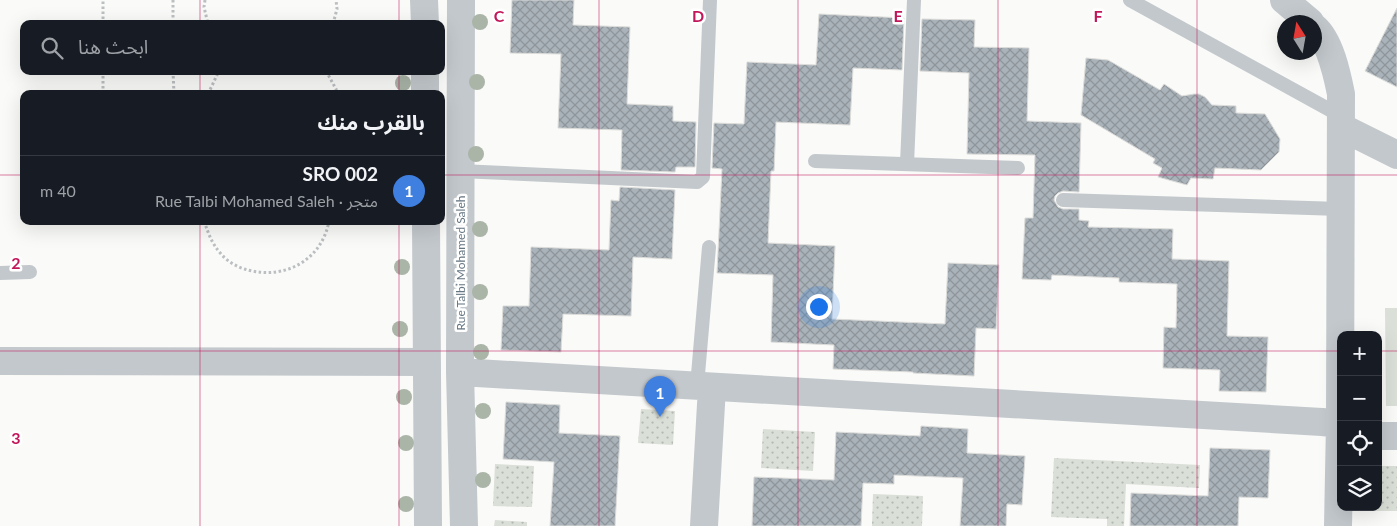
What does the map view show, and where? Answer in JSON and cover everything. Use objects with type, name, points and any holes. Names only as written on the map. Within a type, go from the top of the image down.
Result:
[{"type":"street","points":[[424,0],[424,20]]},
{"type":"street","name":"Rue Talbi Mohamed Saleh","points":[[461,0],[460,372],[464,526]]},
{"type":"street","points":[[1284,0],[1302,15]]},
{"type":"street","points":[[1322,37],[1330,52],[1342,94],[1340,421]]},
{"type":"street","points":[[425,75],[425,90]]},
{"type":"street","points":[[1342,121],[1397,155]]},
{"type":"street","points":[[426,225],[428,526]]},
{"type":"street","points":[[0,361],[427,362]]},
{"type":"street","points":[[460,372],[1337,424]]},
{"type":"street","points":[[704,387],[704,526]]},
{"type":"street","points":[[1382,436],[1397,436]]},
{"type":"street","points":[[1338,526],[1339,466]]},
{"type":"lane","points":[[460,171],[697,182],[703,177],[710,0]]},
{"type":"lane","points":[[907,164],[914,0]]},
{"type":"lane","points":[[1130,0],[1342,121]]},
{"type":"lane","points":[[815,161],[1018,168]]},
{"type":"lane","points":[[1063,200],[1340,209]]},
{"type":"lane","points":[[704,387],[709,247]]},
{"type":"lane","points":[[0,273],[30,272]]},
{"type":"path","points":[[103,0],[103,20]]},
{"type":"path","points":[[173,0],[173,20]]},
{"type":"path","points":[[205,0],[204,8],[207,20]]},
{"type":"path","points":[[334,20],[336,0]]},
{"type":"path","points":[[103,75],[103,90]]},
{"type":"path","points":[[173,75],[174,90]]},
{"type":"path","points":[[210,90],[217,75]]},
{"type":"path","points":[[328,75],[336,90]]},
{"type":"path","points":[[205,225],[210,240],[223,256],[240,268],[260,274],[281,272],[300,264],[316,251],[327,232],[328,225]]},
{"type":"shaded area","points":[[1385,308],[1397,308],[1397,406],[1386,406]]},
{"type":"shaded area","points":[[641,409],[675,411],[673,445],[638,443]]},
{"type":"shaded area","points":[[763,429],[815,432],[813,471],[761,468]]},
{"type":"shaded area","points":[[1054,458],[1200,465],[1199,488],[1126,484],[1124,526],[1107,526],[1107,519],[1051,517]]},
{"type":"shaded area","points":[[495,464],[534,466],[532,507],[493,506]]},
{"type":"shaded area","points":[[1382,466],[1397,466],[1397,511],[1382,511]]},
{"type":"shaded area","points":[[873,494],[923,496],[922,526],[872,526]]},
{"type":"shaded area","points":[[495,520],[527,522],[527,526],[494,526]]},
{"type":"building","points":[[512,0],[574,0],[573,25],[630,27],[627,104],[673,106],[673,121],[696,122],[695,167],[676,167],[675,172],[621,170],[622,130],[558,128],[561,54],[510,53]]},
{"type":"building","points":[[1397,8],[1397,87],[1365,71]]},
{"type":"building","points":[[819,14],[904,18],[902,70],[853,68],[850,125],[776,122],[774,171],[771,171],[768,243],[835,246],[832,319],[945,324],[948,263],[999,265],[996,329],[976,328],[974,376],[833,369],[834,345],[771,342],[773,275],[717,273],[722,169],[712,168],[714,123],[744,124],[747,62],[816,65]]},
{"type":"building","points":[[922,19],[975,20],[974,47],[1029,48],[1027,121],[1081,123],[1079,192],[1063,191],[1058,193],[1054,200],[1058,207],[1063,209],[1079,209],[1079,220],[1089,221],[1088,227],[1173,229],[1172,259],[1229,261],[1227,336],[1268,337],[1266,392],[1219,391],[1220,370],[1163,368],[1164,327],[1176,328],[1177,284],[1119,282],[1119,278],[1052,275],[1051,280],[1022,279],[1025,218],[1033,218],[1035,155],[967,154],[969,73],[920,71]]},
{"type":"building","points":[[1086,58],[1108,60],[1160,90],[1164,84],[1182,96],[1199,94],[1205,97],[1212,105],[1236,106],[1236,113],[1265,114],[1280,139],[1279,152],[1261,170],[1215,168],[1213,179],[1191,178],[1187,185],[1158,177],[1162,168],[1153,163],[1155,159],[1081,115]]},
{"type":"building","points":[[620,187],[675,190],[672,259],[633,257],[631,316],[563,314],[561,352],[501,350],[503,306],[529,306],[531,247],[609,250],[611,200],[619,201]]},
{"type":"building","points":[[506,402],[560,405],[559,433],[620,436],[615,526],[550,526],[554,462],[503,459]]},
{"type":"building","points":[[921,426],[968,429],[967,453],[1025,456],[1022,505],[1007,504],[1006,526],[960,526],[963,478],[894,475],[894,484],[863,483],[861,526],[752,526],[754,477],[834,480],[836,432],[920,436]]},
{"type":"building","points":[[1210,448],[1270,450],[1268,498],[1239,497],[1238,526],[1130,526],[1131,493],[1208,496]]},
{"type":"place","name":"SRO 002","points":[[660,417]]}]
